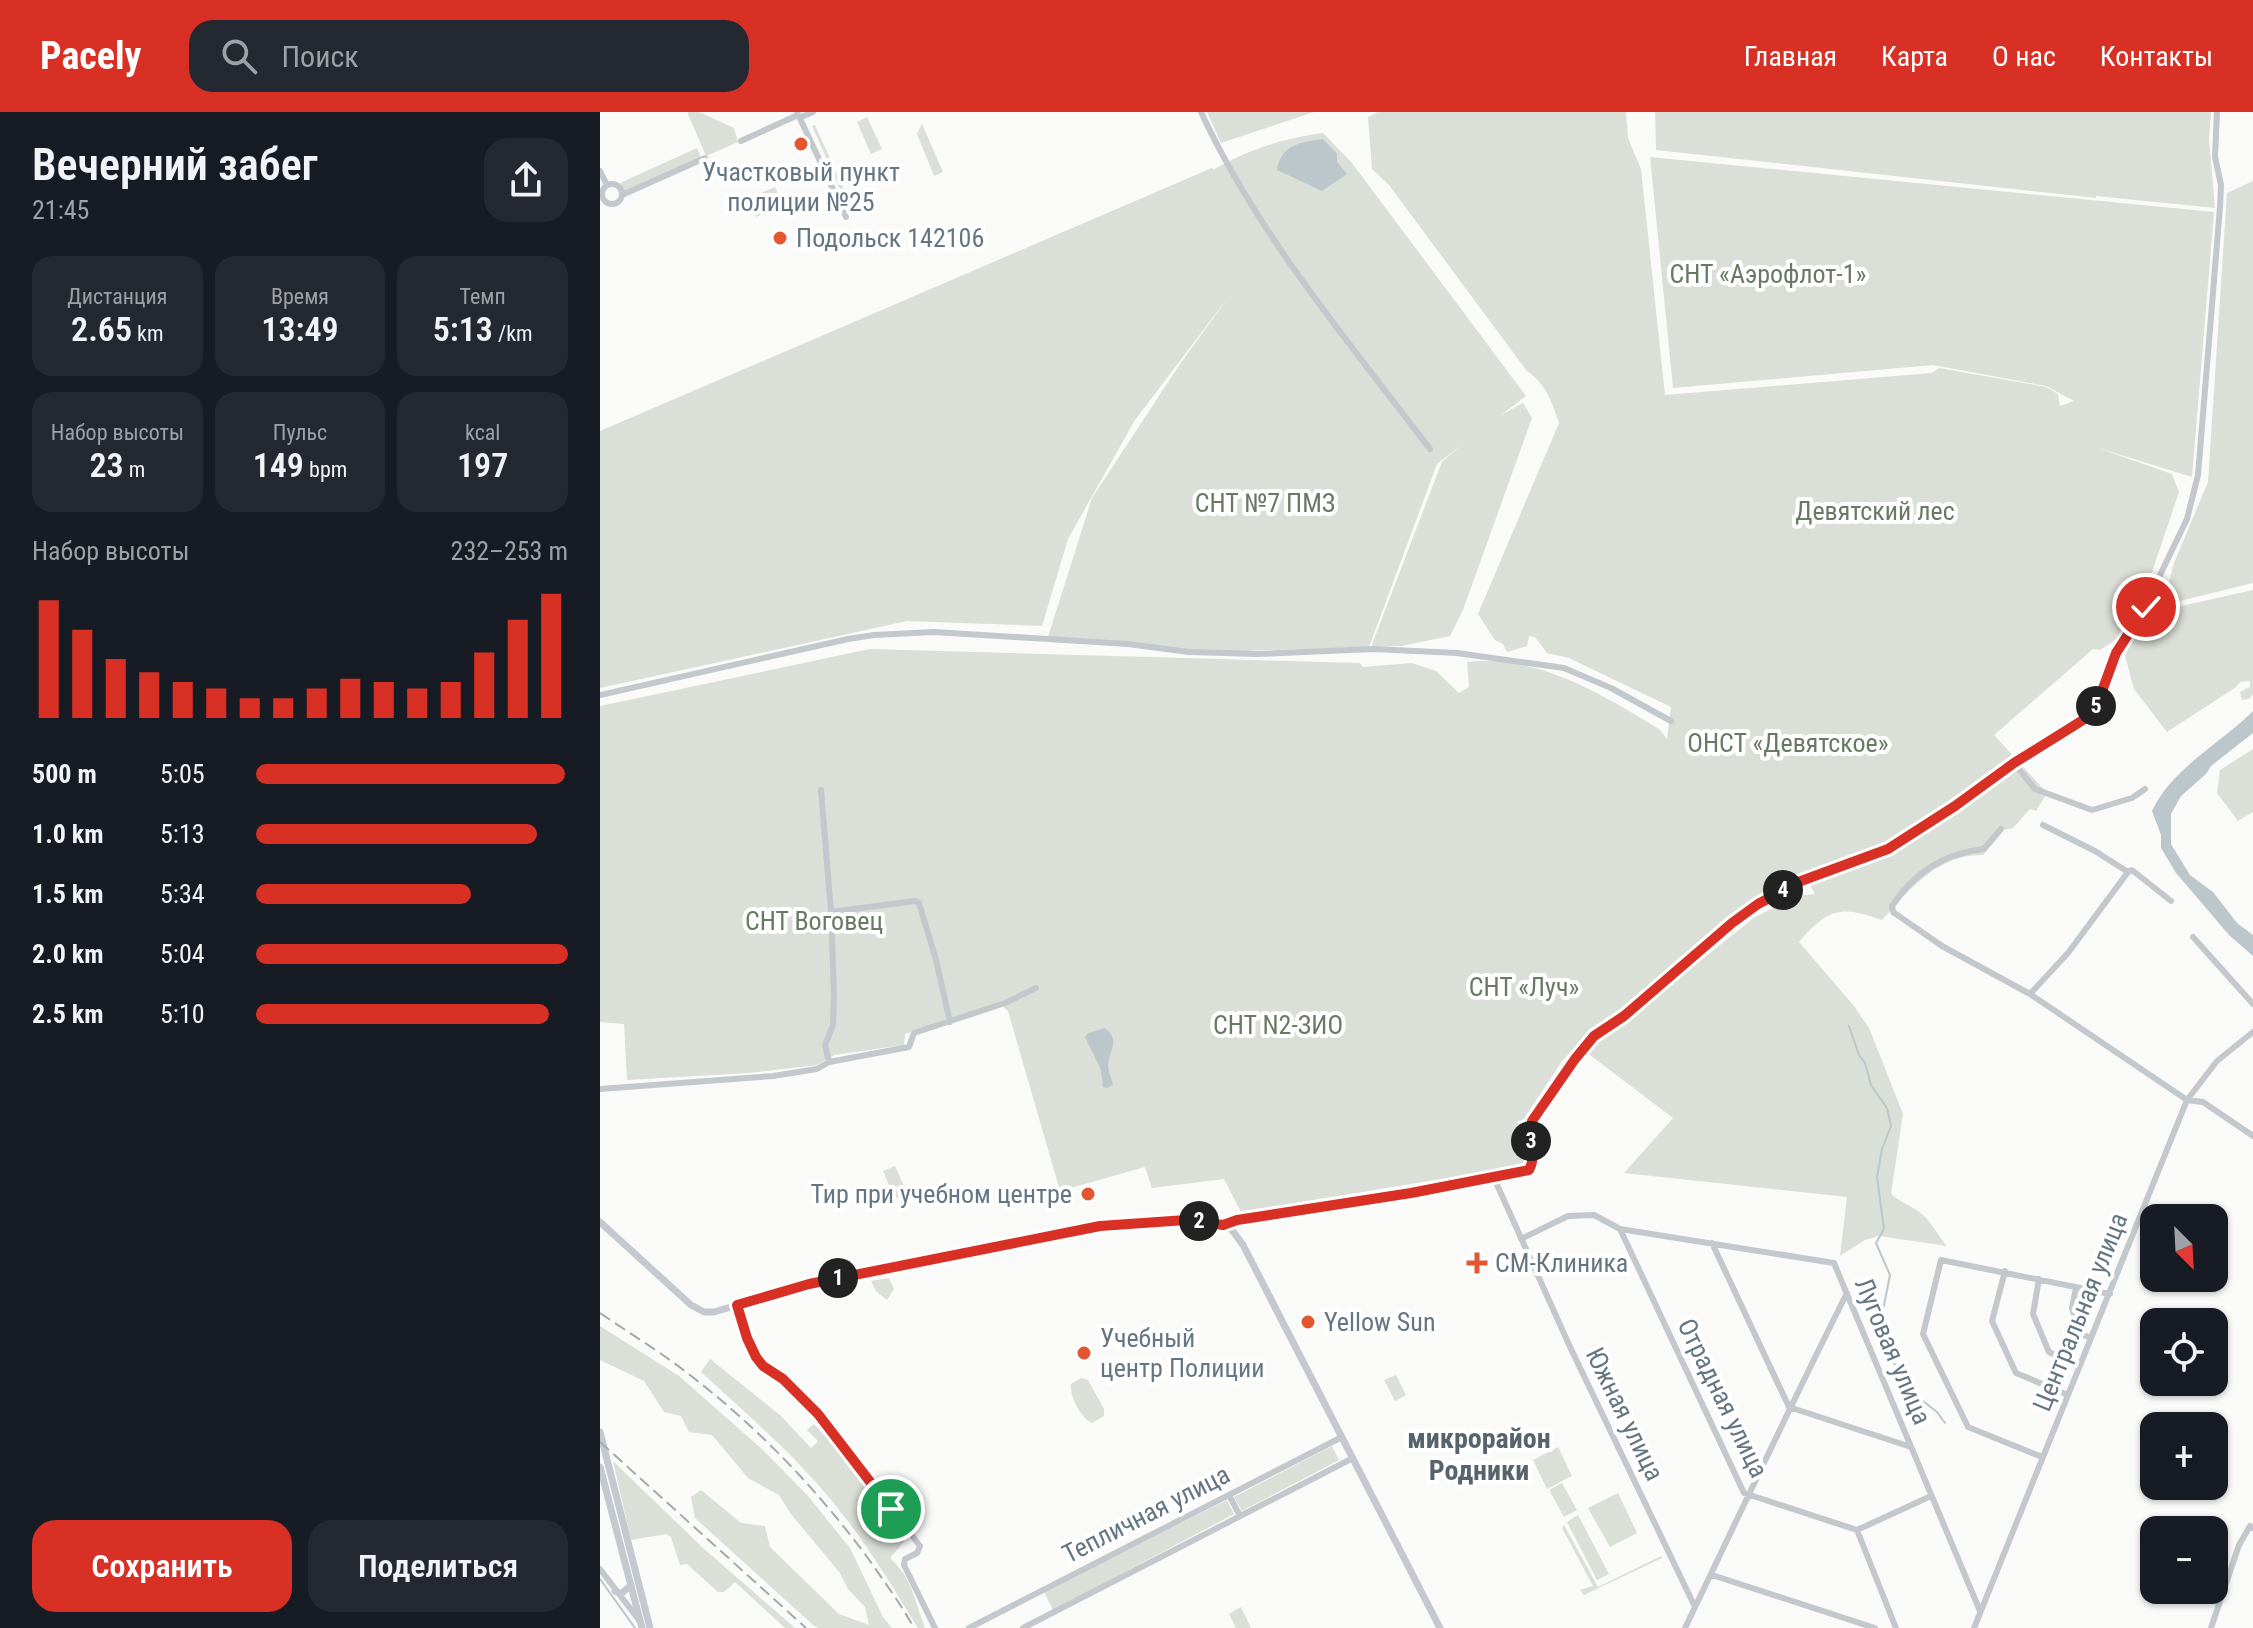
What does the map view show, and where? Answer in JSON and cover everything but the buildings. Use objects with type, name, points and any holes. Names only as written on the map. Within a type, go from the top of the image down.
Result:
[{"type":"main road","points":[[600,1222],[691,1305],[704,1312],[714,1312],[809,1284],[1100,1226],[1186,1220],[1223,1225],[1238,1236],[1440,1628]]},
{"type":"main road","points":[[600,1432],[645,1625]]},
{"type":"main road","points":[[600,1469],[645,1625]]},
{"type":"main road","points":[[615,1591],[621,1594],[631,1585]]},
{"type":"street","points":[[741,141],[799,115],[813,112]]},
{"type":"street","points":[[1201,112],[1222,156],[1259,218],[1430,449]]},
{"type":"street","points":[[2157,612],[2155,597],[2160,575],[2187,519],[2198,475],[2220,207],[2221,185],[2215,157],[2217,112]]},
{"type":"street","points":[[799,115],[846,217]]},
{"type":"street","points":[[607,185],[601,194],[610,204],[616,203],[622,195],[705,158]]},
{"type":"street","points":[[600,171],[607,185]]},
{"type":"street","points":[[607,185],[617,184],[622,195]]},
{"type":"street","points":[[1223,1225],[1248,1218],[1529,1170],[1534,1158],[1529,1133],[1532,1121],[1583,1048],[1758,904],[1801,881],[1888,849],[2091,715],[2116,653],[2137,618],[2155,597]]},
{"type":"street","points":[[600,695],[848,639],[934,632],[1128,644],[1189,652],[1258,654],[1373,649],[1457,653],[1564,668],[1611,688],[1671,721]]},
{"type":"street","points":[[2014,763],[2035,789],[2092,810],[2132,798],[2145,789]]},
{"type":"street","points":[[821,790],[834,994],[833,1025],[825,1045],[829,1062]]},
{"type":"street","points":[[2043,825],[2095,851],[2128,872]]},
{"type":"street","points":[[2001,829],[1984,849],[1950,855],[1923,872],[1904,889],[1892,906],[1893,912],[1942,946],[2030,994],[2187,1100],[2203,1102],[2253,1136]]},
{"type":"street","points":[[2030,994],[2068,953],[2128,872],[2132,870],[2171,901]]},
{"type":"street","points":[[831,912],[919,903],[950,1022]]},
{"type":"street","points":[[2193,937],[2253,1004]]},
{"type":"street","points":[[600,1089],[773,1076],[817,1069],[829,1062],[909,1047],[914,1033],[1005,1003],[1036,988]]},
{"type":"street","name":"Центральная улица","points":[[1974,1628],[2187,1100],[2217,1061],[2253,1032]]},
{"type":"street","name":"Южная улица","points":[[1494,1178],[1695,1607]]},
{"type":"street","name":"Луговая улица","points":[[1521,1239],[1568,1216],[1594,1215],[1620,1229],[1834,1263],[1980,1611]]},
{"type":"street","name":"Отрадная улица","points":[[1620,1229],[1744,1493],[1857,1530]]},
{"type":"street","points":[[1712,1243],[1789,1407],[1911,1447]]},
{"type":"street","points":[[2042,1457],[1968,1427],[1923,1334],[1941,1260],[2110,1294]]},
{"type":"street","points":[[2005,1271],[1992,1321],[2016,1373],[2068,1395]]},
{"type":"street","points":[[2039,1279],[2033,1314],[2049,1352],[2080,1366]]},
{"type":"street","points":[[2076,1288],[2072,1308],[2079,1333],[2091,1338]]},
{"type":"street","points":[[1685,1628],[1750,1496],[1789,1407],[1847,1293]]},
{"type":"street","points":[[737,1305],[756,1357],[818,1414],[920,1546],[917,1553],[905,1559],[904,1565],[935,1628]]},
{"type":"street","name":"Тепличная улица","points":[[969,1628],[1342,1437]]},
{"type":"street","name":"Тепличная улица","points":[[1023,1628],[1353,1458]]},
{"type":"street","points":[[1229,1495],[1240,1516]]},
{"type":"street","points":[[1896,1628],[1857,1530],[1931,1496]]},
{"type":"street","points":[[2211,1628],[2239,1545],[2252,1527]]},
{"type":"street","points":[[600,1569],[645,1625]]},
{"type":"street","points":[[1712,1575],[1875,1628]]},
{"type":"green space","points":[[687,112],[699,112],[734,128],[738,142],[706,156]]},
{"type":"green space","points":[[1207,112],[1314,112],[1221,143]]},
{"type":"green space","points":[[1379,112],[1626,112],[1628,138],[1641,169],[1665,395],[1932,373],[1939,368],[2046,387],[2058,394],[2060,406],[2074,401],[2046,386],[1933,365],[1673,388],[1650,157],[2214,212],[2192,477],[2095,447],[2172,474],[2179,492],[2148,584],[2116,640],[2100,650],[2093,649],[1994,735],[2047,793],[2036,811],[2030,809],[2013,828],[2003,830],[1983,855],[1952,860],[1939,867],[1914,886],[1882,920],[1856,912],[1836,913],[1818,922],[1799,942],[1869,1028],[1903,1114],[1891,1194],[1923,1215],[1947,1246],[1879,1236],[1865,1240],[1840,1256],[1847,1197],[1624,1173],[1673,1118],[1586,1052],[1755,917],[1797,896],[1815,894],[1805,876],[1741,911],[1680,959],[1624,1010],[1592,1031],[1562,1061],[1524,1119],[1517,1122],[1524,1136],[1526,1165],[1241,1212],[1224,1179],[1152,1188],[1145,1167],[1060,1191],[1008,1011],[1000,1004],[905,1034],[904,1045],[834,1055],[817,1065],[748,1073],[627,1080],[624,1024],[600,1022],[600,706],[870,649],[1360,663],[1363,667],[1412,663],[1436,671],[1459,693],[1469,687],[1467,662],[1493,661],[1519,664],[1568,680],[1659,729],[1667,739],[1671,707],[1569,658],[1547,653],[1535,637],[1529,636],[1527,646],[1507,652],[1478,614],[1559,423],[1544,388],[1527,371],[1389,185],[1372,169],[1368,117]]},
{"type":"green space","points":[[1655,112],[2211,112],[2209,139],[2215,208],[1656,150]]},
{"type":"green space","points":[[867,117],[882,149],[871,154],[857,122]]},
{"type":"green space","points":[[922,124],[943,172],[934,176],[917,134]]},
{"type":"green space","points":[[815,125],[850,203],[847,205],[812,126]]},
{"type":"green space","name":"СНТ №7 ПМЗ","points":[[1323,133],[1352,163],[1526,396],[1501,415],[1523,403],[1532,418],[1463,610],[1450,636],[1401,646],[1371,647],[1442,462],[1461,445],[1437,464],[1369,647],[1211,652],[1047,640],[1092,498],[1180,364],[1233,291],[1135,420],[1068,539],[1042,626],[907,621],[600,688],[600,431],[1252,151]]},
{"type":"green space","points":[[697,148],[701,158],[625,192],[620,183]]},
{"type":"green space","points":[[2253,181],[2253,583],[2163,605],[2174,563],[2208,482],[2227,193]]},
{"type":"green space","points":[[775,187],[783,205],[756,217],[747,199]]},
{"type":"green space","points":[[2253,590],[2253,694],[2249,699],[2242,700],[2240,692],[2250,687],[2250,681],[2240,682],[2167,732],[2134,689],[2125,656],[2141,615]]},
{"type":"green space","points":[[2253,749],[2253,812],[2238,821],[2217,793],[2220,770]]},
{"type":"green space","points":[[895,1166],[907,1193],[895,1199],[883,1171]]},
{"type":"green space","points":[[889,1278],[894,1289],[887,1300],[876,1291],[871,1281]]},
{"type":"green space","points":[[600,1326],[679,1376],[762,1449],[808,1496],[850,1548],[883,1617],[892,1628],[818,1628],[695,1518],[691,1497],[701,1490],[741,1523],[765,1526],[770,1547],[839,1614],[869,1625],[865,1607],[848,1589],[840,1573],[779,1495],[748,1478],[712,1435],[689,1432],[681,1416],[664,1412],[644,1381],[600,1360]]},
{"type":"green space","points":[[710,1359],[781,1416],[811,1448],[818,1441],[807,1430],[814,1424],[871,1484],[908,1537],[890,1558],[912,1590],[925,1628],[918,1628],[867,1547],[817,1484],[769,1434],[701,1372]]},
{"type":"green space","points":[[1396,1375],[1406,1395],[1395,1401],[1384,1380]]},
{"type":"green space","points":[[1081,1378],[1088,1380],[1104,1409],[1104,1416],[1092,1423],[1080,1411],[1072,1394],[1071,1384]]},
{"type":"green space","points":[[1332,1446],[1339,1460],[1242,1511],[1234,1497]]},
{"type":"green space","points":[[1558,1447],[1572,1476],[1547,1489],[1533,1460]]},
{"type":"green space","points":[[613,1461],[703,1548],[795,1628],[785,1628],[735,1582],[724,1592],[718,1592],[687,1564],[680,1565],[671,1537],[666,1534],[631,1540]]},
{"type":"green space","points":[[1562,1483],[1577,1510],[1564,1517],[1549,1490]]},
{"type":"green space","points":[[1618,1493],[1637,1533],[1610,1547],[1588,1508]]},
{"type":"green space","points":[[1227,1500],[1234,1514],[1053,1610],[1044,1592]]},
{"type":"green space","points":[[1578,1515],[1609,1574],[1597,1580],[1567,1522]]},
{"type":"green space","points":[[1564,1525],[1598,1587],[1662,1558],[1584,1595],[1580,1590],[1593,1586],[1562,1528]]},
{"type":"green space","points":[[1241,1607],[1251,1628],[1236,1628],[1229,1614]]},
{"type":"shaded area","points":[[1323,139],[1337,154],[1337,162],[1347,174],[1322,191],[1277,170],[1279,161],[1288,150],[1300,143]]},
{"type":"shaded area","points":[[2253,711],[2253,733],[2211,766],[2181,796],[2171,814],[2171,844],[2190,875],[2213,892],[2237,923],[2253,935],[2253,956],[2229,935],[2176,873],[2161,848],[2161,835],[2152,811],[2184,769]]},
{"type":"shaded area","points":[[1105,1028],[1113,1041],[1108,1065],[1113,1085],[1107,1088],[1103,1087],[1101,1070],[1085,1037],[1088,1033]]},
{"type":"waterway","points":[[1849,1026],[1871,1085],[1887,1108],[1891,1126],[1882,1149],[1877,1177],[1884,1229],[1876,1243],[1890,1275],[1878,1335],[1882,1347],[1919,1398],[1945,1423]]},
{"type":"waterway","points":[[600,1579],[635,1628]]},
{"type":"railway","points":[[600,1313],[712,1393],[785,1460],[870,1561],[914,1628]]},
{"type":"railway","points":[[600,1442],[806,1628]]},
{"type":"place","name":"Участковый пункт полиции №25","points":[[801,144]]},
{"type":"place","name":"Подольск 142106","points":[[780,238]]},
{"type":"place","name":"Тир при учебном центре","points":[[1088,1194]]},
{"type":"place","name":"СМ-Клиника","points":[[1477,1263]]},
{"type":"place","name":"Yellow Sun","points":[[1308,1322]]},
{"type":"place","name":"Учебный центр Полиции","points":[[1084,1353]]},
{"type":"district","name":"микрорайон Родники","points":[[1479,1454]]},
{"type":"route","points":[[891,1509],[818,1414],[777,1373],[763,1366],[756,1357],[737,1305],[809,1284],[1100,1226],[1186,1220],[1223,1225],[1237,1220],[1411,1193],[1529,1170],[1534,1158],[1529,1133],[1532,1121],[1594,1036],[1624,1016],[1758,904],[1801,881],[1888,849],[2030,752],[2091,715],[2116,653],[2146,607]]},
{"type":"park label","name":"СНТ «Аэрофлот-1»","points":[[1768,274]]},
{"type":"park label","name":"Девятский лес","points":[[1875,511]]},
{"type":"park label","name":"ОНСТ «Девятское»","points":[[1788,743]]},
{"type":"park label","name":"СНТ Воговец","points":[[814,921]]},
{"type":"park label","name":"СНТ «Луч»","points":[[1524,987]]},
{"type":"park label","name":"СНТ N2-ЗИО","points":[[1278,1025]]}]
